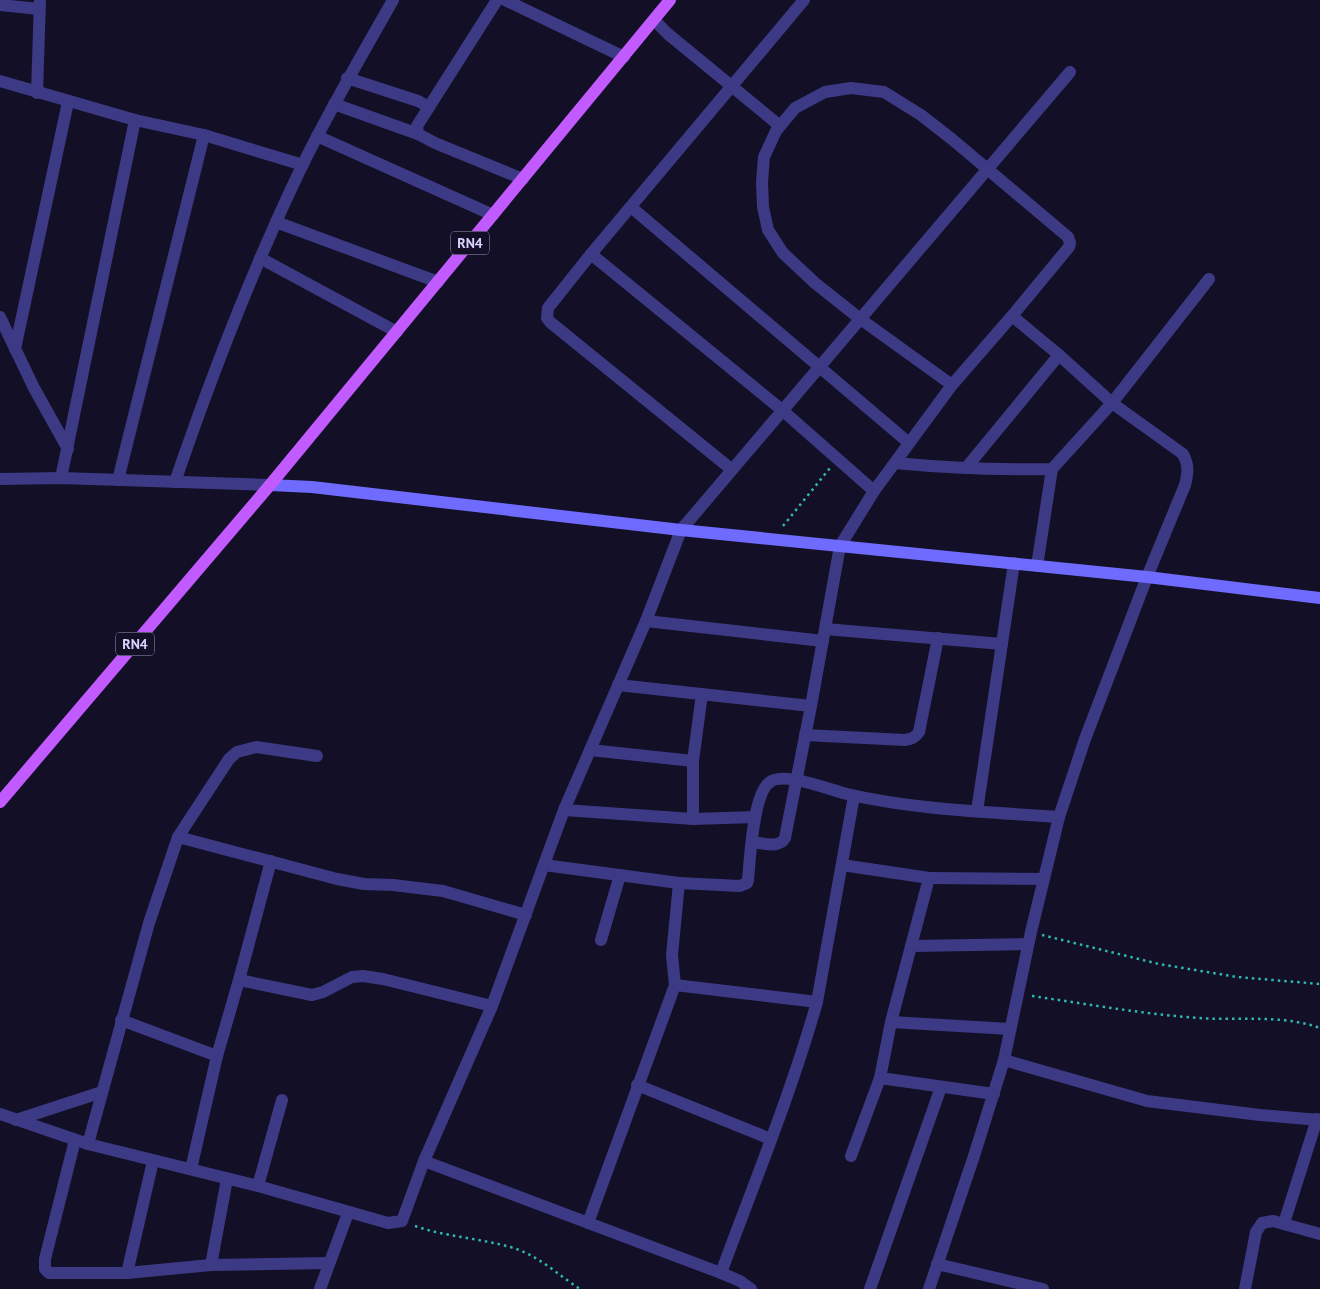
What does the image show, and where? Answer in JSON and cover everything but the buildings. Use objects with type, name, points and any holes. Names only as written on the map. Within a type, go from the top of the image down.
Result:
[{"type":"main road","name":"RN4","points":[[0,802],[270,485],[670,0]]},
{"type":"street","points":[[175,482],[210,382],[276,222],[334,104],[392,0]]},
{"type":"street","points":[[418,134],[417,126],[497,0]]},
{"type":"street","points":[[506,0],[624,57]]},
{"type":"street","points":[[731,469],[550,322],[547,318],[548,308],[804,0]]},
{"type":"street","points":[[0,5],[40,4],[37,93]]},
{"type":"street","points":[[655,20],[668,34],[780,126]]},
{"type":"street","points":[[0,1114],[88,1144],[258,1186],[388,1223],[402,1221],[424,1161],[492,1006],[564,810],[646,621],[681,530],[859,318],[1070,72]]},
{"type":"street","points":[[348,78],[429,107]]},
{"type":"street","points":[[0,82],[135,120],[204,135],[303,165]]},
{"type":"street","points":[[752,842],[778,844],[783,842],[811,706],[840,546],[874,492],[952,385],[1012,316],[1070,243],[1068,237],[953,140],[884,92],[851,88],[825,92],[795,108],[776,131],[764,157],[763,207],[768,230],[783,253],[815,283],[859,318],[952,385]]},
{"type":"street","points":[[15,349],[68,102]]},
{"type":"street","points":[[334,104],[418,134],[435,143],[523,179]]},
{"type":"street","points":[[61,478],[135,120]]},
{"type":"street","points":[[118,480],[204,135]]},
{"type":"street","points":[[318,136],[493,215]]},
{"type":"street","points":[[631,207],[909,443]]},
{"type":"street","points":[[276,222],[438,282]]},
{"type":"street","points":[[591,254],[782,410],[874,492]]},
{"type":"street","points":[[260,258],[397,332]]},
{"type":"street","points":[[1037,566],[1052,469],[1112,403],[1209,279]]},
{"type":"street","points":[[929,1289],[1004,1060],[1043,879],[1059,817],[1147,576],[1185,485],[1188,473],[1188,462],[1183,454],[1112,403],[1012,316]]},
{"type":"street","points":[[0,318],[34,388],[68,449]]},
{"type":"street","points":[[966,468],[1059,355]]},
{"type":"street","points":[[895,463],[966,468],[1052,469]]},
{"type":"street","points":[[0,479],[61,478],[312,487],[681,530],[1147,576],[1320,598]]},
{"type":"street","points":[[977,811],[1014,563]]},
{"type":"street","points":[[646,621],[824,635],[938,638],[1002,644]]},
{"type":"street","points":[[805,735],[912,739],[919,732],[938,638]]},
{"type":"street","points":[[618,685],[811,706]]},
{"type":"street","points":[[693,819],[693,761],[702,694]]},
{"type":"street","points":[[88,1144],[121,1020],[162,881],[178,837],[229,759],[237,752],[256,748],[317,756]]},
{"type":"street","points":[[590,750],[693,761]]},
{"type":"street","points":[[544,865],[679,883],[740,886],[747,883],[756,817],[762,792],[771,780],[777,779],[796,780],[854,796],[892,803],[1059,817]]},
{"type":"street","points":[[721,1273],[807,1039],[817,1002],[854,796]]},
{"type":"street","points":[[564,810],[693,819],[756,817]]},
{"type":"street","points":[[178,837],[336,879],[364,884],[443,891],[526,915]]},
{"type":"street","points":[[192,1169],[217,1056],[272,862]]},
{"type":"street","points":[[842,866],[929,878],[1043,879]]},
{"type":"street","points":[[601,940],[620,875]]},
{"type":"street","points":[[851,1156],[880,1078],[891,1022],[929,878]]},
{"type":"street","points":[[588,1223],[675,985],[672,955],[679,883]]},
{"type":"street","points":[[911,946],[1030,938]]},
{"type":"street","points":[[239,980],[312,994],[323,992],[352,977],[363,976],[383,979],[492,1006]]},
{"type":"street","points":[[675,985],[817,1002]]},
{"type":"street","points":[[121,1020],[217,1056]]},
{"type":"street","points":[[891,1022],[1010,1029]]},
{"type":"street","points":[[1004,1060],[1147,1101],[1318,1120],[1284,1223]]},
{"type":"street","points":[[880,1078],[994,1094]]},
{"type":"street","points":[[637,1085],[771,1139]]},
{"type":"street","points":[[870,1289],[941,1087]]},
{"type":"street","points":[[16,1120],[102,1092]]},
{"type":"street","points":[[258,1186],[282,1100]]},
{"type":"street","points":[[74,1140],[45,1259],[45,1269],[49,1273],[126,1273],[211,1265],[329,1263]]},
{"type":"street","points":[[126,1273],[153,1161]]},
{"type":"street","points":[[424,1161],[721,1273],[740,1281],[750,1289]]},
{"type":"street","points":[[211,1265],[227,1179]]},
{"type":"street","points":[[320,1289],[348,1213]]},
{"type":"street","points":[[1245,1289],[1256,1232],[1262,1223],[1268,1221],[1284,1223],[1320,1234]]},
{"type":"street","points":[[937,1264],[1043,1289]]},
{"type":"path","points":[[773,539],[838,460]]},
{"type":"path","points":[[1030,938],[1159,964],[1237,977],[1320,984]]},
{"type":"path","points":[[1018,994],[1147,1014],[1201,1018],[1296,1020],[1320,1028]]},
{"type":"path","points":[[402,1221],[430,1232],[511,1247],[541,1262],[580,1289]]}]
